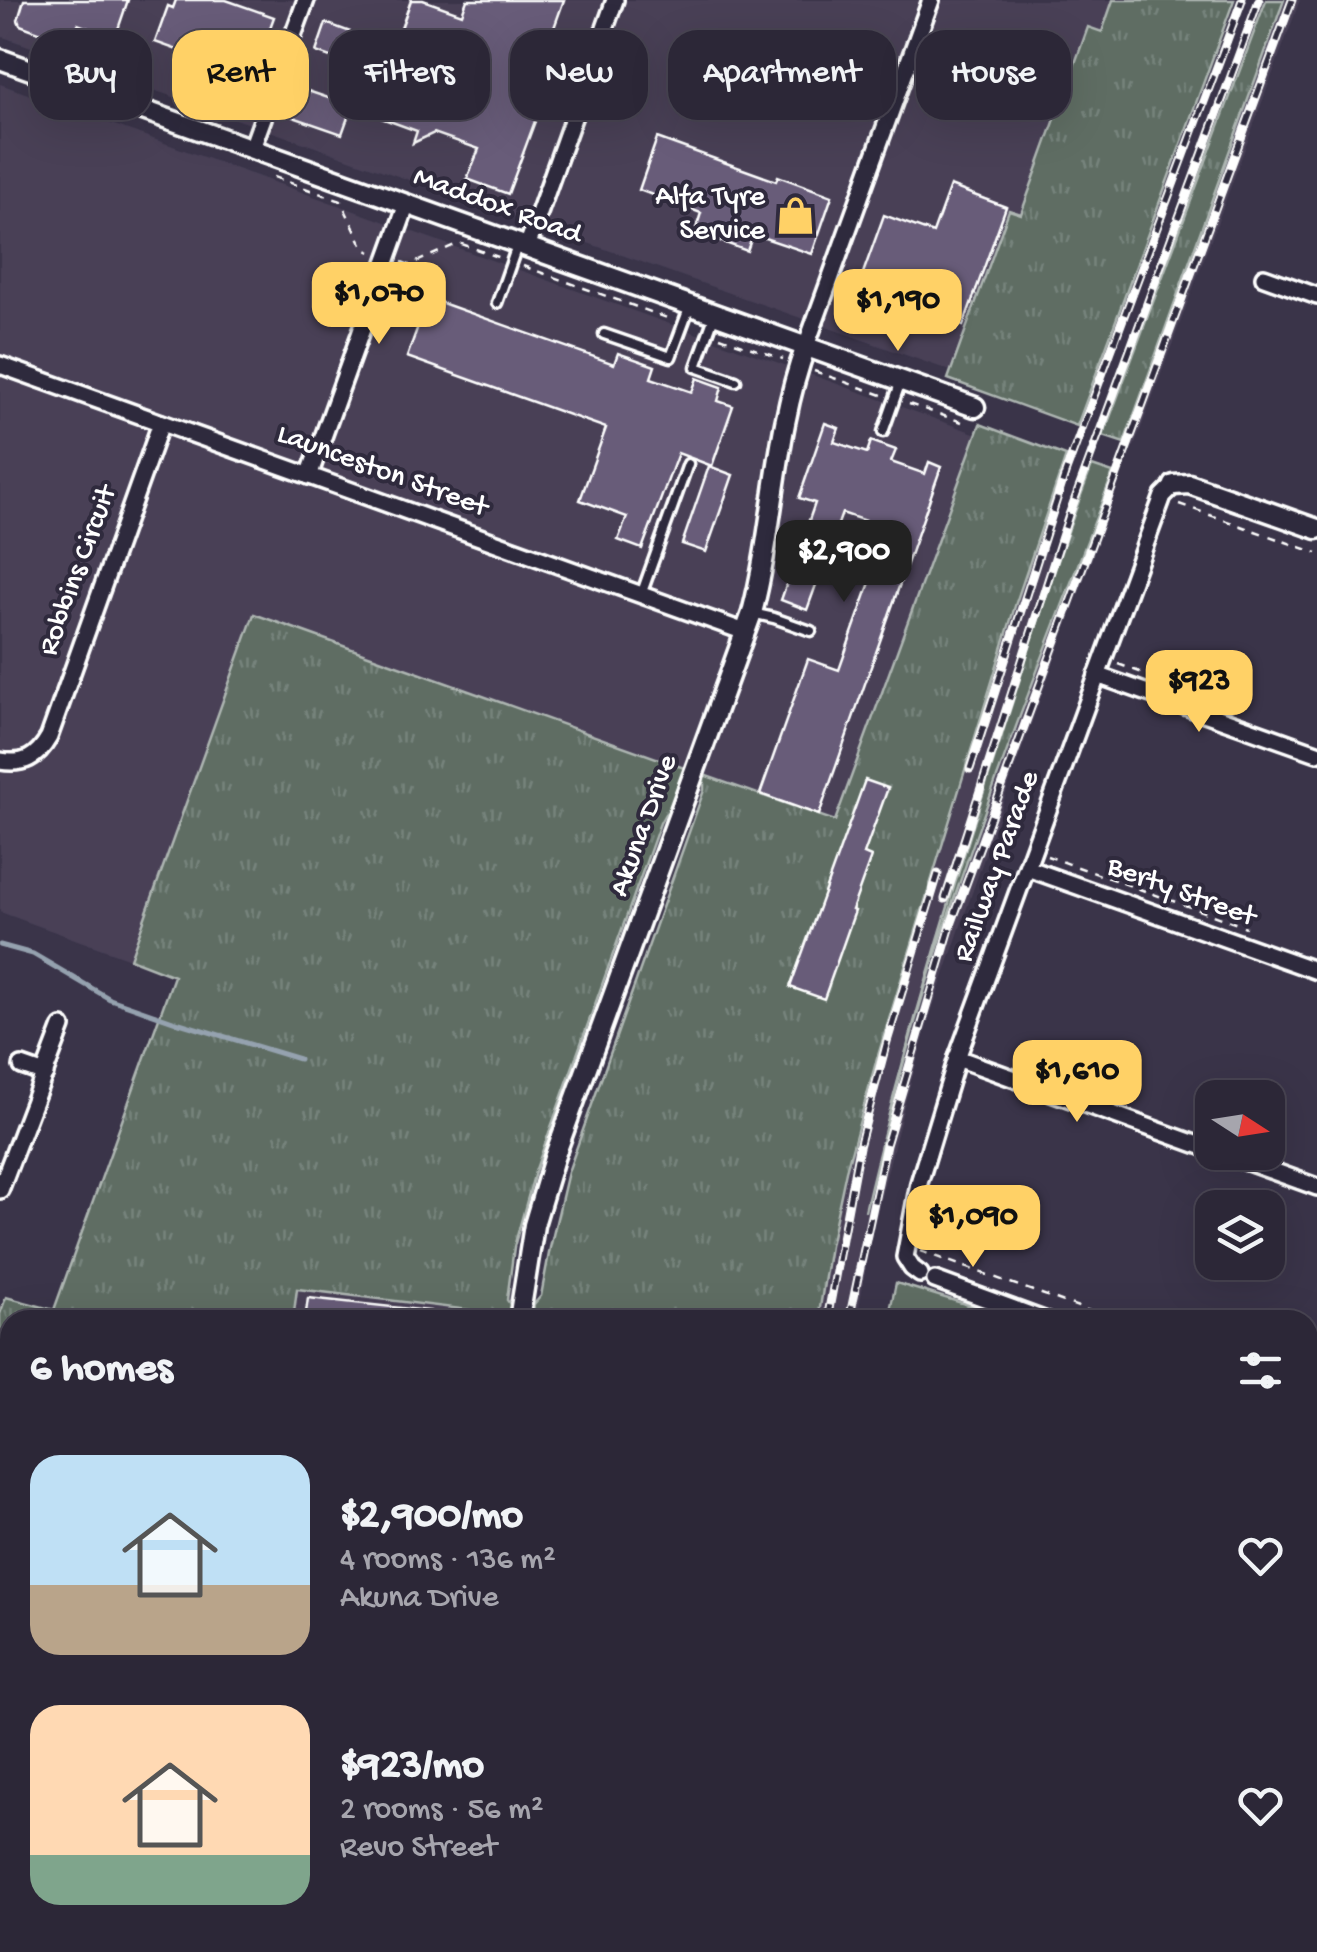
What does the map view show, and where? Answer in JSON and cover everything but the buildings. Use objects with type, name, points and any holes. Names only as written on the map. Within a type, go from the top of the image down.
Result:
[{"type":"street","points":[[252,148],[306,0]]},
{"type":"street","points":[[519,251],[615,0]]},
{"type":"street","points":[[806,346],[931,0]]},
{"type":"street","name":"Maddox Road","points":[[0,58],[407,204],[519,251],[690,305],[975,407]]},
{"type":"street","points":[[309,476],[407,204]]},
{"type":"street","points":[[1264,277],[1317,296]]},
{"type":"street","name":"Akuna Drive","points":[[521,1310],[534,1224],[554,1158],[752,613],[768,541],[786,414],[806,346]]},
{"type":"street","name":"Launceston Street","points":[[0,365],[745,632]]},
{"type":"street","name":"Robbins Circuit","points":[[0,761],[30,760],[42,750],[162,423]]},
{"type":"street","points":[[1174,485],[1189,484],[1317,529]]},
{"type":"street","name":"Railway Parade","points":[[928,1277],[912,1268],[905,1257],[919,1183],[956,1058],[1033,870],[1097,675],[1163,496],[1174,485]]},
{"type":"street","points":[[1097,675],[1317,753]]},
{"type":"street","name":"Berty Street","points":[[1033,870],[1317,970]]},
{"type":"street","points":[[0,1190],[62,1027]]},
{"type":"street","points":[[956,1058],[1195,1144]]},
{"type":"street","points":[[22,1066],[45,1074]]},
{"type":"street","points":[[1270,1170],[1317,1187]]},
{"type":"street","points":[[928,1277],[1017,1310]]},
{"type":"street","points":[[995,1302],[995,1310]]},
{"type":"lane","points":[[497,303],[519,251]]},
{"type":"lane","points":[[604,334],[671,357],[690,305]]},
{"type":"lane","points":[[716,314],[696,367],[736,381]]},
{"type":"lane","points":[[883,432],[901,380]]},
{"type":"lane","points":[[641,594],[688,464]]},
{"type":"lane","points":[[752,613],[812,631]]},
{"type":"path","points":[[269,175],[341,201],[364,249],[410,266],[459,243],[519,251],[684,324]]},
{"type":"path","points":[[709,332],[961,423],[975,407]]},
{"type":"path","points":[[1176,506],[1317,553]]},
{"type":"path","points":[[1033,870],[1045,856],[1255,930]]},
{"type":"path","points":[[928,1277],[918,1258],[919,1250],[1087,1310]]},
{"type":"shaded area","points":[[0,0],[1113,0],[1102,32],[1089,28],[1071,77],[1071,30],[916,30],[916,120],[1055,120],[1021,214],[1009,211],[951,371],[238,120],[309,120],[309,30],[172,30],[172,97],[152,90],[152,30],[30,30],[30,47],[0,36]]},
{"type":"shaded area","points":[[1284,0],[1300,0],[1134,447],[1124,443]]},
{"type":"shaded area","points":[[0,84],[30,95],[30,120],[100,120],[977,434],[835,822],[254,614],[130,959],[0,912]]},
{"type":"shaded area","points":[[1113,473],[1122,476],[931,1013],[871,1237],[859,1310],[820,1310],[857,1129],[1034,549],[1061,557],[957,876],[899,1069],[883,1137],[948,917]]},
{"type":"shaded area","points":[[297,1289],[470,1310],[294,1310]]},
{"type":"green space","points":[[1113,0],[1234,0],[1077,426],[948,379],[1009,210],[1021,214],[1055,120],[1071,120],[1071,74],[1088,27],[1102,32]]},
{"type":"green space","points":[[1266,0],[1284,0],[1124,443],[1103,436]]},
{"type":"green space","points":[[980,424],[1066,456],[1016,603],[876,1062],[846,1171],[820,1310],[533,1310],[541,1296],[568,1172],[704,790],[701,774],[835,821]]},
{"type":"green space","points":[[1092,466],[1113,473],[948,917],[914,1026],[865,1211],[895,1092],[945,916],[1044,603]]},
{"type":"green space","points":[[254,614],[687,769],[673,809],[660,823],[535,1172],[514,1247],[507,1300],[511,1310],[469,1310],[297,1289],[294,1310],[54,1310],[174,976],[130,959]]},
{"type":"green space","points":[[896,1283],[985,1310],[890,1310]]},
{"type":"green space","points":[[6,1297],[54,1310],[1,1310]]},
{"type":"waterway","points":[[0,945],[33,954],[110,999],[299,1059]]},
{"type":"railway","points":[[970,769],[1065,474],[1242,0]]},
{"type":"railway","points":[[945,899],[1069,515],[1259,0]]},
{"type":"railway","points":[[851,1310],[886,1145],[952,922],[1292,0]]},
{"type":"railway","points":[[829,1310],[859,1147],[938,874]]},
{"type":"place","name":"Alfa Tyre Service","points":[[795,215]]}]
